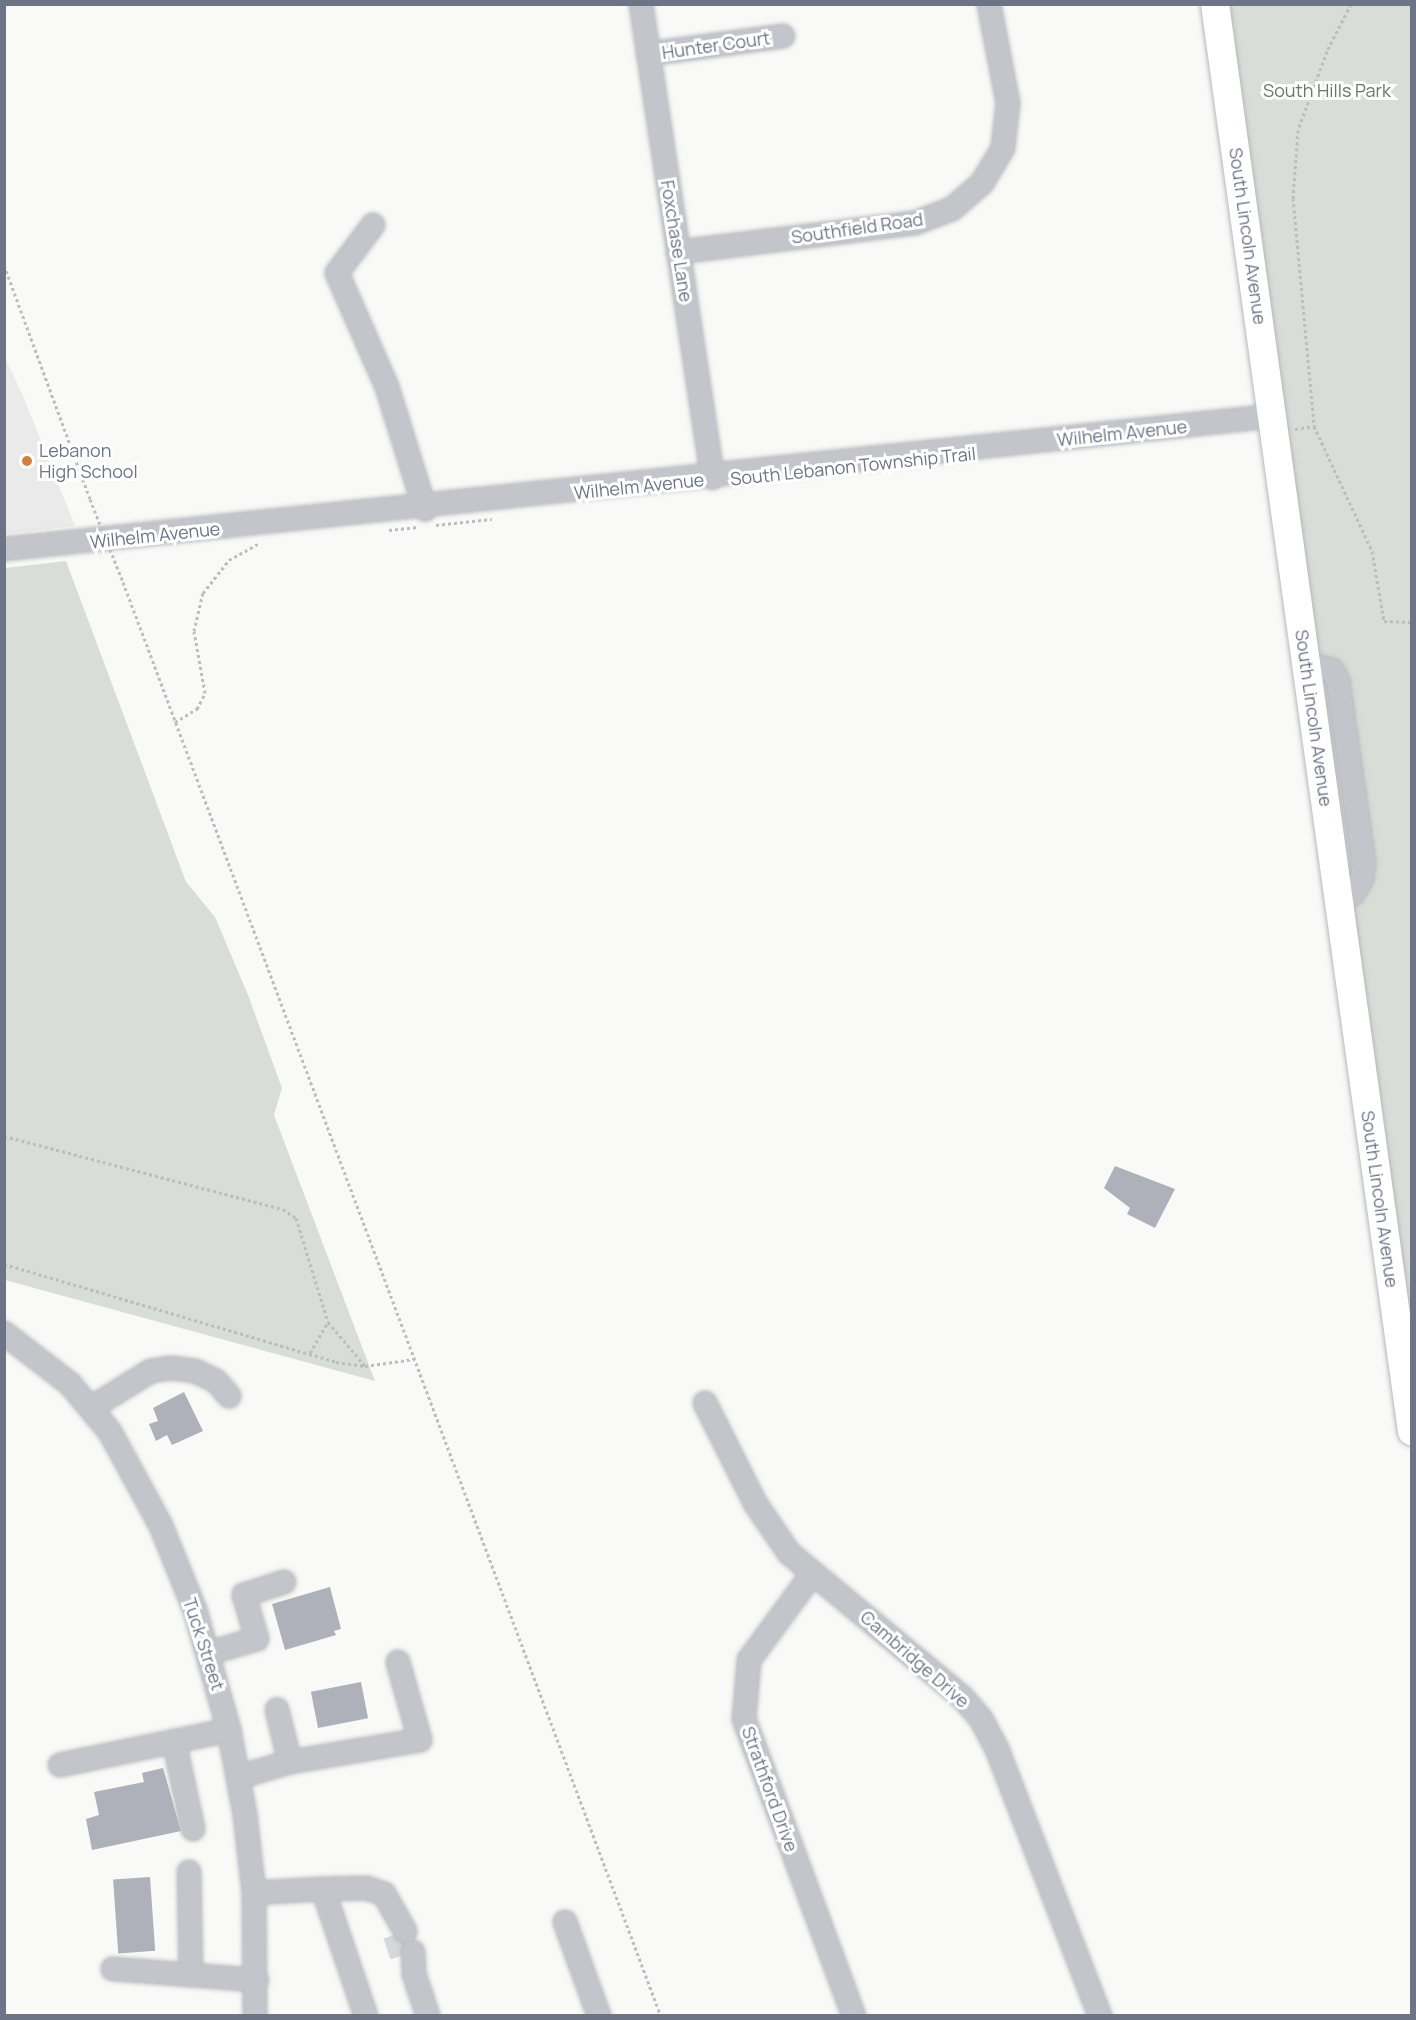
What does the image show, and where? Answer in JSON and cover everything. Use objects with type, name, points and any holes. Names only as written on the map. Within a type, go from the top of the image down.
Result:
[{"type":"main road","name":"South Lincoln Avenue","points":[[1215,4],[1412,1431]]},
{"type":"street","name":"Foxchase Lane","points":[[640,4],[713,478]]},
{"type":"street","name":"Southfield Road","points":[[678,252],[915,223],[952,209],[982,183],[1003,148],[1008,103],[989,4]]},
{"type":"street","name":"Hunter Court","points":[[648,54],[783,36]]},
{"type":"street","points":[[373,225],[337,273],[387,387],[425,509]]},
{"type":"street","name":"Wilhelm Avenue","points":[[4,549],[1274,424]]},
{"type":"street","name":"Tuck Street","points":[[4,1334],[47,1362],[91,1408],[127,1459],[161,1526],[209,1653],[239,1777],[254,1893],[255,2016]]},
{"type":"street","points":[[91,1408],[151,1371],[171,1368],[195,1371],[216,1381],[229,1396]]},
{"type":"street","name":"Cambridge Drive","points":[[705,1403],[770,1527],[789,1553],[962,1697],[981,1719],[997,1749],[1100,2016]]},
{"type":"street","name":"Strathford Drive","points":[[813,1573],[749,1660],[744,1719],[854,2016]]},
{"type":"street","points":[[209,1653],[256,1639],[244,1595],[284,1582]]},
{"type":"street","points":[[239,1777],[290,1762],[420,1740],[398,1662]]},
{"type":"street","points":[[277,1710],[290,1762]]},
{"type":"street","points":[[60,1764],[229,1730]]},
{"type":"street","points":[[174,1741],[193,1829]]},
{"type":"street","points":[[189,1872],[191,1975]]},
{"type":"street","points":[[254,1893],[366,1888],[384,1894],[398,1927]]},
{"type":"street","points":[[323,1889],[366,2016]]},
{"type":"street","points":[[565,1922],[599,2016]]},
{"type":"street","points":[[410,1961],[428,2016]]},
{"type":"street","points":[[113,1969],[256,1980]]},
{"type":"path","points":[[1351,4],[1327,51],[1298,130],[1293,198],[1314,426],[1372,551],[1384,621],[1412,621]]},
{"type":"path","points":[[4,265],[661,2016]]},
{"type":"path","points":[[1274,424],[1314,426]]},
{"type":"path","points":[[382,531],[499,519]]},
{"type":"path","points":[[175,722],[197,709],[205,693],[194,631],[203,593],[229,560],[268,542]]},
{"type":"path","points":[[4,1136],[283,1209],[296,1218],[328,1322],[365,1366]]},
{"type":"path","points":[[4,1264],[310,1353],[365,1366],[415,1359]]},
{"type":"path","points":[[310,1353],[328,1322]]},
{"type":"shaded area","name":"Lebanon High School","points":[[4,355],[23,396],[75,526],[5,534]]},
{"type":"green space","name":"South Hills Park","points":[[1230,5],[1411,5],[1411,1325],[1272,337]]},
{"type":"green space","points":[[66,561],[186,882],[215,917],[248,995],[282,1088],[274,1115],[375,1381],[5,1280],[5,568]]},
{"type":"building","points":[[1115,1166],[1175,1189],[1155,1228],[1127,1214],[1130,1208],[1104,1188]]},
{"type":"building","points":[[184,1392],[203,1431],[172,1445],[167,1435],[156,1441],[149,1424],[158,1421],[153,1408]]},
{"type":"building","points":[[330,1587],[341,1629],[334,1631],[336,1635],[285,1650],[272,1604]]},
{"type":"building","points":[[361,1682],[368,1718],[318,1728],[311,1692]]},
{"type":"building","points":[[163,1768],[181,1831],[92,1850],[86,1819],[99,1815],[94,1792],[144,1782],[142,1773]]},
{"type":"building","points":[[150,1877],[155,1951],[118,1953],[113,1880]]},
{"type":"tunnel","points":[[394,1935],[401,1957]]},
{"type":"place","name":"Lebanon High School","points":[[27,461]]}]
